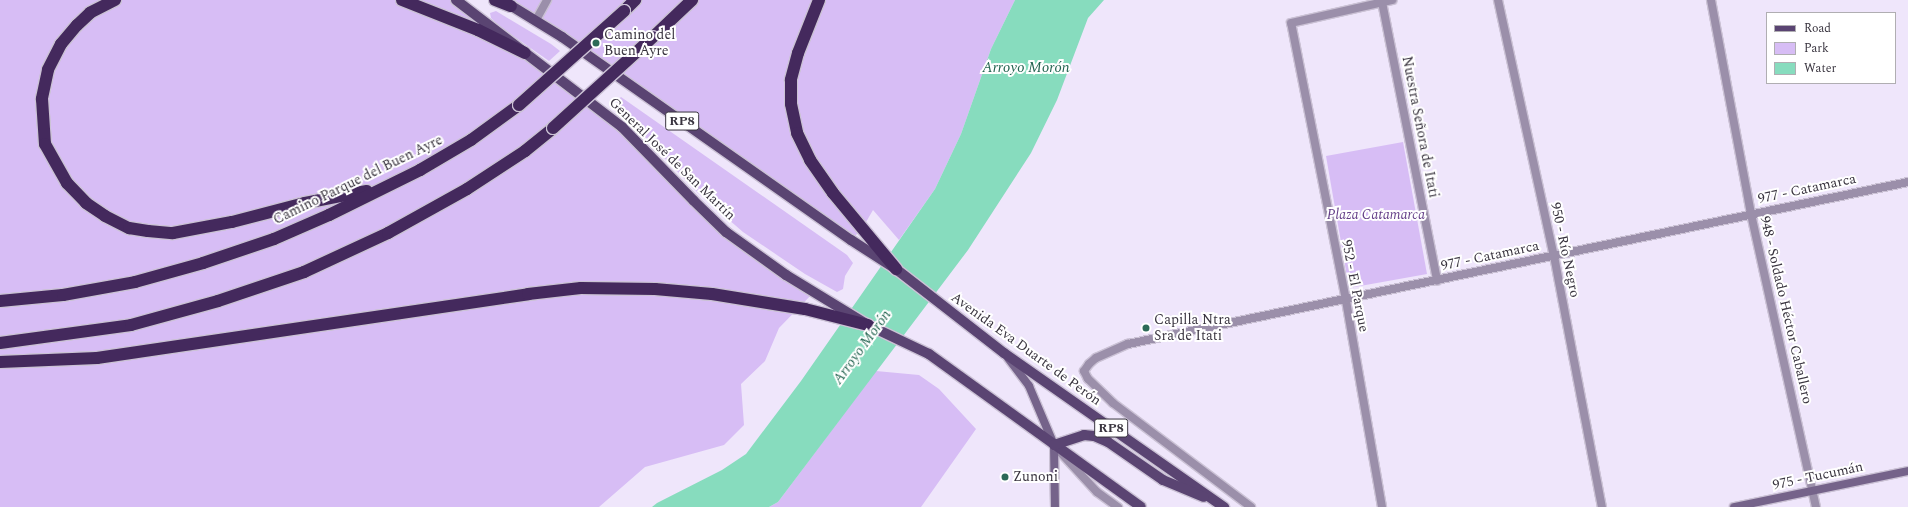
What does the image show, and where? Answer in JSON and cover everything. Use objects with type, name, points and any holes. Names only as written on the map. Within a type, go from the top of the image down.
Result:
[{"type":"highway","points":[[115,0],[90,13],[77,25],[61,44],[48,70],[42,99],[45,144],[67,183],[86,203],[105,216],[128,228],[173,233],[232,222],[305,203],[380,188]]},
{"type":"highway","points":[[402,0],[478,30],[525,54]]},
{"type":"highway","points":[[495,0],[506,3]]},
{"type":"highway","name":"Camino Parque del Buen Ayre","points":[[0,301],[62,295],[120,284],[203,263],[274,239],[329,215],[380,188],[420,170],[471,140],[519,105],[635,0]]},
{"type":"highway","points":[[0,342],[131,325],[218,301],[304,272],[388,233],[467,189],[525,151],[553,128],[654,37],[692,0]]},
{"type":"highway","points":[[819,0],[798,53],[791,80],[791,104],[797,133],[810,160],[833,193],[896,269]]},
{"type":"highway","points":[[0,362],[97,358],[520,295],[581,288],[654,289],[712,294],[804,310],[868,325]]},
{"type":"main road","name":"General José de San Martín","points":[[456,0],[622,127],[726,232],[786,275],[868,325]]},
{"type":"main road","name":"General José de San Martín","points":[[506,3],[536,20],[851,240]]},
{"type":"main road","name":"Avenida Eva Duarte de Perón","points":[[851,240],[896,269],[1004,353],[1221,505]]},
{"type":"main road","points":[[868,325],[929,354],[980,389],[1054,445],[1141,507]]},
{"type":"main road","points":[[1054,445],[1084,435],[1094,436],[1108,442],[1163,480],[1221,505]]},
{"type":"street","points":[[536,20],[547,0]]},
{"type":"street","points":[[1382,2],[1392,0]]},
{"type":"street","name":"950 - Río Negro","points":[[1498,0],[1554,256],[1602,507]]},
{"type":"street","name":"948 - Soldado Héctor Caballero","points":[[1711,0],[1751,214],[1816,507]]},
{"type":"street","name":"952 - El Parque","points":[[1382,2],[1291,22],[1346,300],[1382,507]]},
{"type":"street","name":"Nuestra Señora de Itati","points":[[1382,2],[1437,281]]},
{"type":"street","name":"977 - Catamarca","points":[[1084,371],[1096,358],[1128,344],[1346,300],[1908,182]]},
{"type":"street","points":[[1004,353],[1029,386],[1054,445],[1097,492],[1118,507]]},
{"type":"street","name":"Avenida Eva Duarte de Perón","points":[[1084,371],[1088,379],[1113,403],[1251,507]]},
{"type":"street","points":[[1054,445],[1055,507]]},
{"type":"street","name":"975 - Tucumán","points":[[1734,507],[1908,471]]},
{"type":"green space","points":[[0,0],[456,0],[600,109],[726,232],[814,292],[779,328],[765,361],[741,384],[744,425],[724,445],[645,467],[599,507],[0,507]]},
{"type":"green space","points":[[501,0],[1015,0],[991,49],[961,134],[935,189],[899,240],[873,210],[862,229],[851,240]]},
{"type":"green space","points":[[496,11],[560,51],[549,61],[499,26],[491,18],[490,13]]},
{"type":"green space","points":[[621,97],[847,255],[853,263],[845,276],[843,289],[837,292],[805,274],[743,232],[697,192],[632,124],[611,106]]},
{"type":"green space","name":"Plaza Catamarca","points":[[1403,142],[1427,274],[1349,288],[1326,156]]},
{"type":"green space","points":[[876,371],[919,375],[939,389],[976,429],[921,507],[769,507],[778,502]]},
{"type":"water","name":"Arroyo Morón","points":[[1015,0],[1104,0],[1088,18],[1057,100],[1031,153],[968,250],[778,502],[769,507],[652,507],[722,470],[746,454],[801,381],[935,189],[961,134],[991,49]]},
{"type":"place","name":"Camino del Buen Ayre","points":[[596,43]]},
{"type":"place","name":"Capilla Ntra Sra de Itati","points":[[1146,328]]},
{"type":"place","name":"Zunoni","points":[[1005,477]]}]
